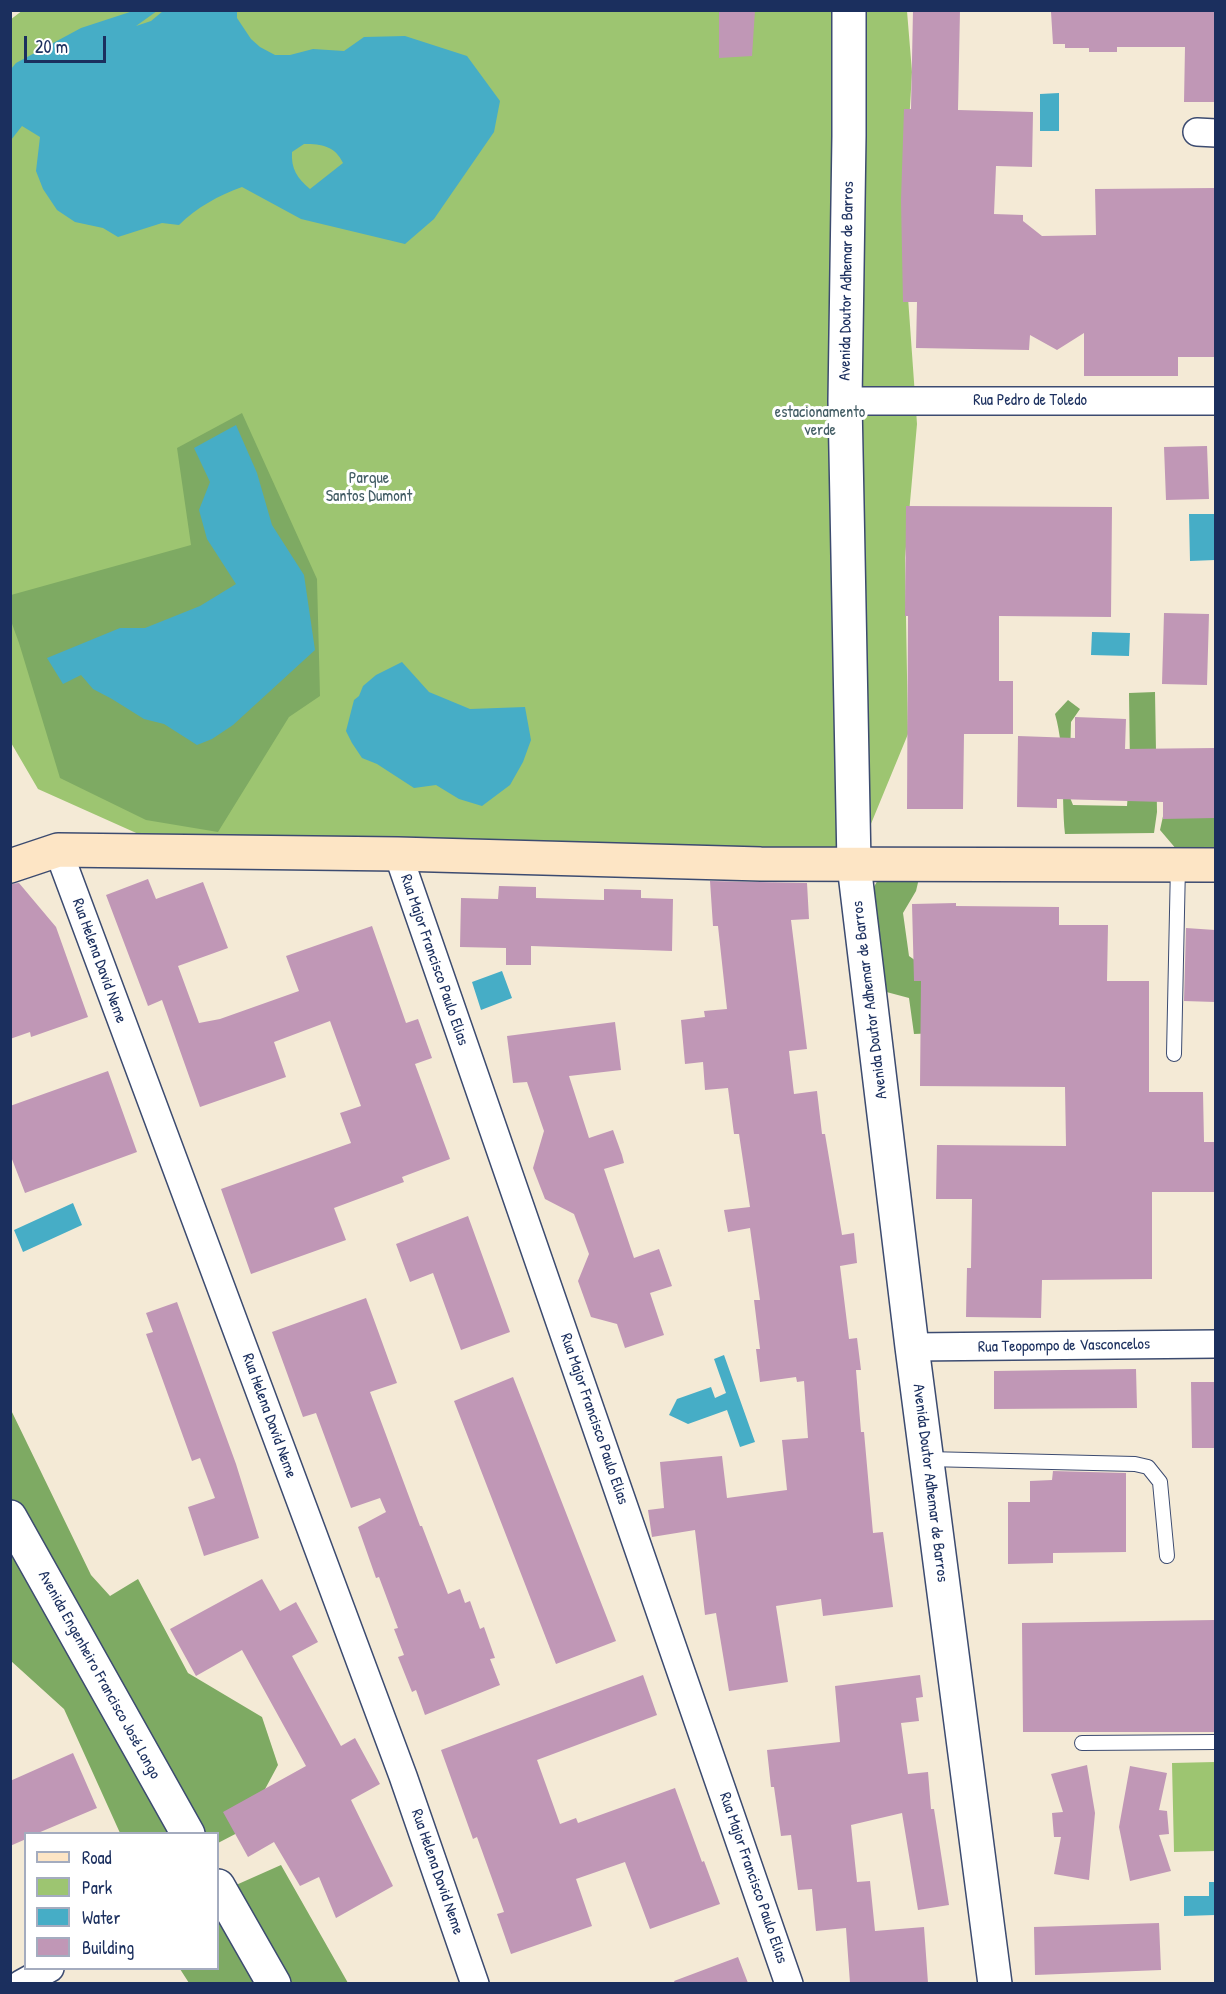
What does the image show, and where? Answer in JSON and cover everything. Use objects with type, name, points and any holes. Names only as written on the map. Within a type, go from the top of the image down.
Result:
[{"type":"main road","points":[[10,866],[58,850],[398,854],[854,865],[1215,865]]},
{"type":"street","name":"Avenida Doutor Adhemar de Barros","points":[[849,10],[845,401],[854,865],[912,1347],[995,1983]]},
{"type":"street","name":"Rua Pedro de Toledo","points":[[845,401],[1215,401]]},
{"type":"street","name":"Rua Helena David Neme","points":[[58,850],[403,1776],[475,1983]]},
{"type":"street","name":"Rua Major Francisco Paulo Elias","points":[[398,854],[789,1983]]},
{"type":"street","name":"Rua Teopompo de Vasconcelos","points":[[912,1347],[1215,1344]]},
{"type":"street","name":"Avenida Engenheiro Francisco José Longo","points":[[10,1517],[187,1832]]},
{"type":"street","points":[[219,1888],[274,1983]]},
{"type":"street","points":[[21,1983],[46,1970]]},
{"type":"lane","points":[[1174,1054],[1178,865]]},
{"type":"lane","points":[[927,1459],[1135,1464],[1148,1467],[1160,1482],[1167,1556]]},
{"type":"lane","points":[[1082,1743],[1215,1742]]},
{"type":"green space","name":"Parque Santos Dumont","points":[[23,10],[907,11],[912,72],[903,227],[917,424],[905,558],[908,734],[854,865],[172,849],[38,789],[10,741],[10,20]]},
{"type":"green space","points":[[242,413],[317,579],[320,696],[289,717],[218,832],[146,820],[60,778],[11,621],[11,595],[191,545],[177,448]]},
{"type":"green space","points":[[1155,692],[1157,812],[1154,833],[1065,834],[1061,744],[1055,714],[1068,700],[1080,709],[1071,722],[1069,795],[1073,805],[1127,806],[1130,765],[1129,693]]},
{"type":"green space","points":[[1215,765],[1215,867],[1200,877],[1160,830],[1174,766]]},
{"type":"green space","points":[[884,869],[921,870],[916,891],[903,913],[909,956],[940,978],[938,1033],[914,1034],[909,998],[879,990],[852,926]]},
{"type":"green space","points":[[10,1408],[91,1575],[110,1596],[138,1579],[188,1673],[262,1717],[278,1765],[243,1830],[219,1842],[219,1832],[120,1832],[64,1709],[11,1661]]},
{"type":"green space","points":[[1215,1762],[1215,1851],[1174,1852],[1172,1763]]},
{"type":"green space","points":[[281,1865],[348,1983],[189,1983],[181,1970],[219,1970],[219,1893]]},
{"type":"water","points":[[133,11],[157,11],[136,26],[151,21],[163,11],[237,11],[237,18],[251,39],[275,55],[290,55],[313,49],[344,51],[364,37],[405,36],[467,56],[500,101],[494,132],[434,219],[405,244],[301,219],[242,187],[208,203],[179,225],[162,223],[118,237],[103,228],[75,222],[57,210],[43,189],[36,171],[40,137],[22,126],[11,140],[11,69],[16,63],[81,28]],"holes":[[[304,144],[327,147],[336,153],[343,163],[310,189],[296,173],[293,163],[292,152]]]},
{"type":"water","points":[[1059,93],[1059,131],[1040,131],[1040,94]]},
{"type":"water","points":[[236,425],[257,473],[272,525],[304,575],[315,650],[233,725],[212,739],[197,745],[164,724],[144,719],[93,689],[81,675],[63,684],[47,658],[120,628],[145,628],[200,606],[236,584],[207,539],[199,510],[210,482],[194,448]]},
{"type":"water","points":[[1189,514],[1214,514],[1215,560],[1190,561]]},
{"type":"water","points":[[1092,632],[1130,633],[1129,656],[1091,655]]},
{"type":"water","points":[[402,662],[429,692],[470,709],[525,707],[531,740],[523,762],[510,785],[482,806],[459,799],[436,785],[414,788],[377,764],[362,758],[352,743],[346,731],[354,700],[359,696],[363,686],[376,675]]},
{"type":"water","points":[[502,971],[512,998],[481,1010],[472,982]]},
{"type":"water","points":[[73,1203],[82,1225],[23,1252],[14,1230]]},
{"type":"water","points":[[724,1355],[755,1442],[740,1447],[727,1410],[688,1424],[669,1415],[677,1399],[711,1387],[715,1398],[726,1393],[714,1359]]},
{"type":"water","points":[[1209,1882],[1215,1882],[1215,1915],[1184,1916],[1184,1896],[1209,1896]]},
{"type":"building","points":[[719,10],[755,10],[752,56],[719,58]]},
{"type":"building","points":[[913,10],[960,10],[958,110],[1033,112],[1032,167],[996,166],[994,214],[1023,215],[1023,221],[1042,236],[1096,235],[1095,189],[1215,188],[1215,357],[1178,357],[1178,376],[1084,376],[1084,333],[1057,350],[1030,335],[1029,350],[916,348],[917,302],[903,302],[901,200],[904,109],[911,109]]},
{"type":"building","points":[[1215,10],[1215,102],[1184,102],[1185,47],[1117,47],[1117,52],[1089,52],[1089,48],[1065,48],[1065,44],[1053,44],[1051,12]]},
{"type":"building","points":[[1207,446],[1209,499],[1166,500],[1164,447]]},
{"type":"building","points":[[906,506],[1112,507],[1111,617],[999,616],[999,681],[1013,681],[1013,734],[964,734],[963,809],[907,809]]},
{"type":"building","points":[[1164,613],[1209,614],[1207,685],[1162,684]]},
{"type":"building","points":[[1075,717],[1126,719],[1125,749],[1215,748],[1215,818],[1163,819],[1163,802],[1057,799],[1057,808],[1017,807],[1018,736],[1075,738]]},
{"type":"building","points":[[148,879],[156,899],[203,882],[228,948],[178,966],[199,1023],[220,1019],[299,991],[286,956],[372,926],[406,1023],[418,1019],[432,1058],[415,1064],[450,1159],[402,1177],[404,1182],[334,1208],[346,1240],[251,1274],[221,1189],[351,1143],[340,1113],[361,1106],[330,1021],[274,1042],[286,1077],[200,1107],[162,1000],[148,1006],[106,895]]},
{"type":"building","points":[[710,881],[807,883],[809,919],[791,920],[807,1049],[789,1051],[794,1094],[817,1091],[822,1134],[825,1134],[842,1235],[854,1233],[857,1263],[840,1266],[849,1339],[857,1338],[861,1370],[856,1370],[873,1533],[883,1532],[893,1607],[823,1616],[821,1599],[776,1606],[788,1682],[729,1691],[716,1613],[705,1615],[695,1530],[652,1537],[648,1510],[664,1508],[660,1462],[722,1456],[727,1498],[787,1490],[782,1440],[808,1438],[804,1381],[797,1382],[796,1377],[760,1382],[756,1349],[760,1349],[754,1300],[760,1300],[750,1228],[728,1232],[724,1210],[750,1207],[739,1134],[734,1134],[728,1088],[705,1090],[703,1062],[685,1064],[681,1020],[705,1017],[704,1011],[727,1009],[718,926],[713,926]]},
{"type":"building","points":[[19,883],[56,927],[88,1017],[31,1037],[30,1032],[10,1039],[10,884]]},
{"type":"building","points":[[499,886],[536,887],[536,898],[604,900],[604,889],[641,890],[641,898],[673,899],[672,951],[531,946],[531,965],[506,965],[506,948],[460,947],[461,898],[498,899]]},
{"type":"building","points":[[956,903],[956,906],[1059,907],[1059,925],[1108,925],[1107,981],[1149,981],[1149,1092],[1203,1092],[1204,1142],[1215,1142],[1215,1192],[1152,1192],[1152,1279],[1042,1280],[1041,1318],[966,1317],[967,1268],[971,1268],[972,1199],[936,1199],[937,1145],[1066,1146],[1065,1087],[920,1086],[921,981],[914,981],[912,904]]},
{"type":"building","points":[[1186,928],[1215,930],[1215,1002],[1184,1001]]},
{"type":"building","points":[[615,1022],[621,1070],[569,1076],[589,1138],[613,1130],[622,1155],[624,1163],[604,1169],[634,1258],[659,1249],[672,1286],[650,1293],[664,1335],[625,1348],[617,1324],[591,1317],[578,1281],[589,1254],[574,1214],[545,1199],[533,1168],[544,1131],[527,1082],[513,1083],[507,1036]]},
{"type":"building","points":[[108,1071],[137,1152],[25,1193],[10,1154],[10,1106]]},
{"type":"building","points":[[468,1216],[510,1332],[461,1350],[433,1273],[410,1282],[396,1244]]},
{"type":"building","points":[[366,1298],[397,1383],[370,1392],[448,1594],[460,1589],[465,1603],[470,1601],[480,1629],[484,1627],[495,1658],[490,1659],[500,1685],[425,1715],[416,1690],[412,1692],[398,1657],[404,1655],[394,1629],[398,1628],[379,1577],[376,1578],[358,1527],[386,1512],[380,1498],[351,1508],[316,1413],[303,1417],[272,1332]]},
{"type":"building","points":[[177,1302],[236,1464],[259,1538],[204,1556],[188,1507],[215,1498],[200,1458],[192,1461],[146,1334],[153,1332],[146,1313]]},
{"type":"building","points":[[1136,1369],[1137,1408],[994,1409],[994,1371]]},
{"type":"building","points":[[513,1377],[616,1641],[556,1664],[454,1401]]},
{"type":"building","points":[[1191,1382],[1215,1382],[1215,1448],[1192,1448]]},
{"type":"building","points":[[1053,1471],[1126,1473],[1126,1552],[1053,1553],[1053,1563],[1008,1564],[1008,1502],[1030,1502],[1030,1481],[1052,1480]]},
{"type":"building","points":[[262,1579],[280,1611],[296,1602],[318,1642],[292,1656],[341,1746],[355,1738],[380,1784],[351,1800],[393,1886],[336,1918],[319,1877],[300,1886],[274,1842],[248,1857],[223,1812],[306,1766],[242,1650],[196,1676],[170,1629]]},
{"type":"building","points":[[1215,1620],[1215,1732],[1023,1732],[1022,1623]]},
{"type":"building","points":[[643,1675],[657,1715],[537,1760],[560,1824],[576,1818],[578,1823],[675,1788],[720,1904],[650,1929],[625,1862],[576,1879],[592,1926],[511,1954],[497,1914],[504,1912],[477,1837],[473,1839],[441,1750]]},
{"type":"building","points":[[920,1675],[923,1697],[916,1698],[919,1721],[901,1723],[908,1774],[928,1772],[931,1809],[934,1809],[949,1905],[918,1910],[902,1813],[851,1825],[857,1882],[870,1881],[875,1931],[924,1927],[928,1983],[850,1983],[846,1928],[816,1931],[812,1889],[798,1890],[791,1835],[781,1836],[774,1787],[771,1787],[767,1750],[840,1742],[835,1686]]},
{"type":"building","points":[[73,1753],[97,1808],[40,1832],[24,1832],[24,1840],[10,1846],[10,1781]]},
{"type":"building","points":[[1087,1765],[1095,1813],[1089,1880],[1054,1874],[1061,1837],[1054,1837],[1052,1813],[1063,1812],[1051,1774]]},
{"type":"building","points":[[1130,1766],[1167,1773],[1159,1810],[1167,1811],[1169,1834],[1159,1835],[1171,1871],[1130,1881],[1119,1827]]},
{"type":"building","points":[[1159,1923],[1161,1970],[1035,1975],[1034,1927]]},
{"type":"building","points":[[738,1957],[748,1983],[675,1983],[674,1981]]},
{"type":"park label","name":"estacionamento verde","points":[[820,422]]}]
